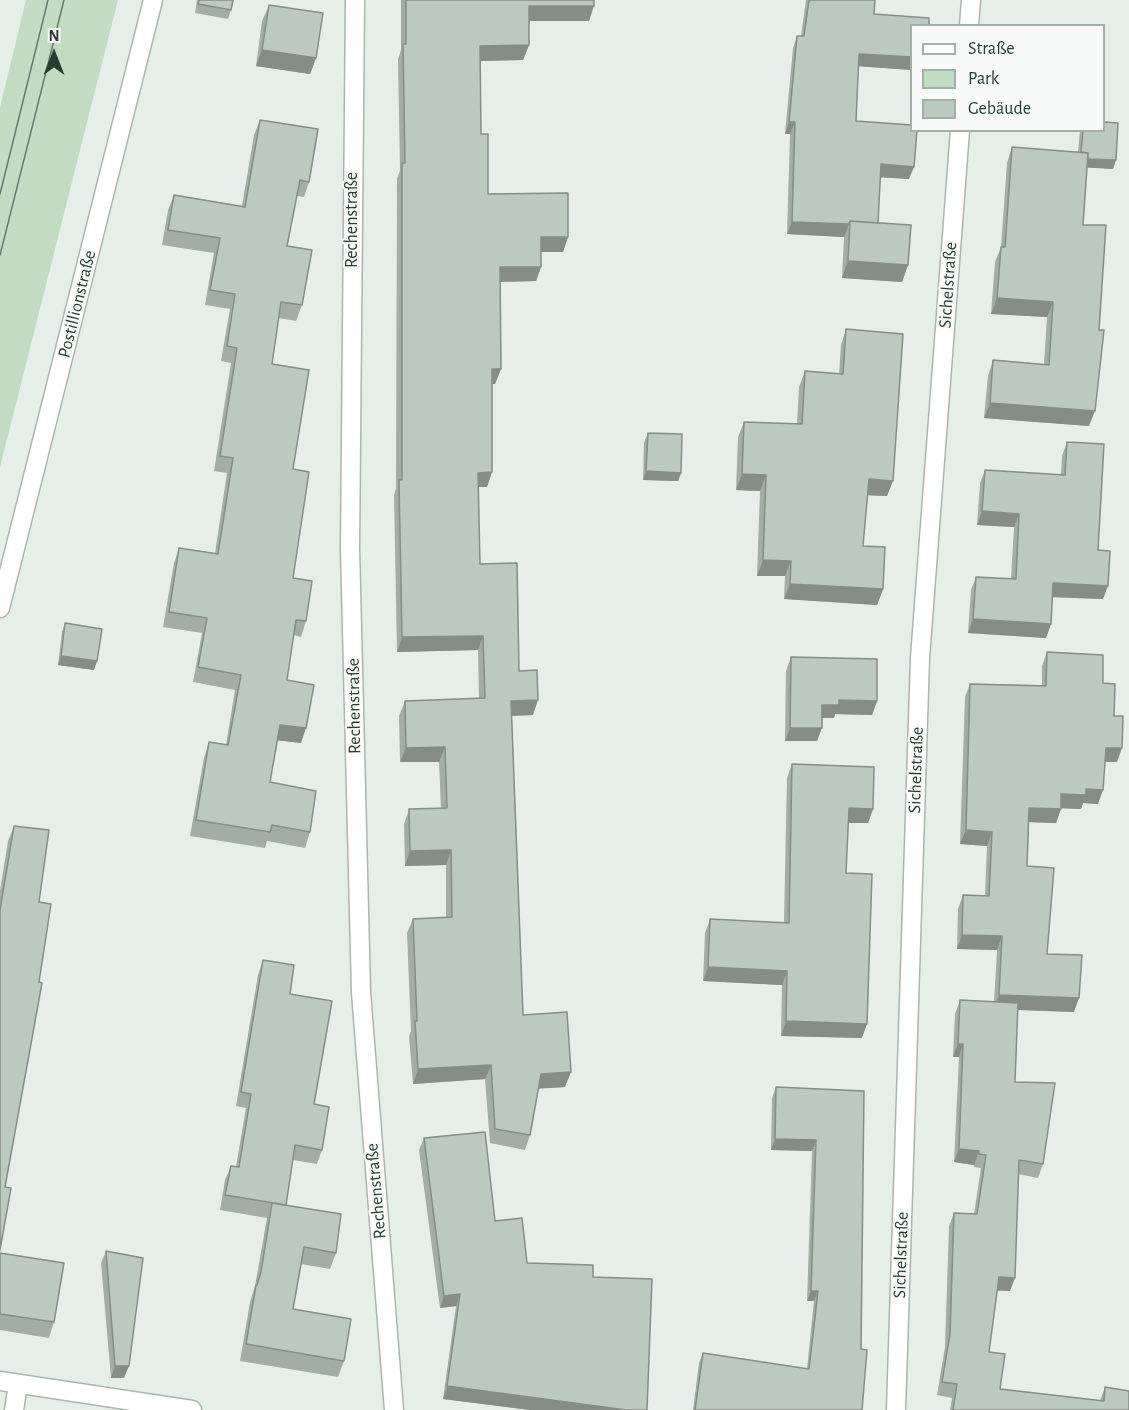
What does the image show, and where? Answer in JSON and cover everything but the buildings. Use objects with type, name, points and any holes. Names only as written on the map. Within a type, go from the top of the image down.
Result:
[{"type":"street","name":"Postillionstraße","points":[[0,609],[153,0]]},
{"type":"street","name":"Rechenstraße","points":[[355,0],[350,548],[361,992],[394,1410]]},
{"type":"street","points":[[969,24],[971,0]]},
{"type":"street","name":"Sichelstraße","points":[[896,1410],[920,657],[960,132]]},
{"type":"street","points":[[14,1410],[9,1382],[192,1410]]},
{"type":"green space","points":[[26,0],[118,0],[0,467],[0,107]]},
{"type":"tram line","points":[[0,194],[48,0]]},
{"type":"tram line","points":[[0,255],[64,0]]}]
